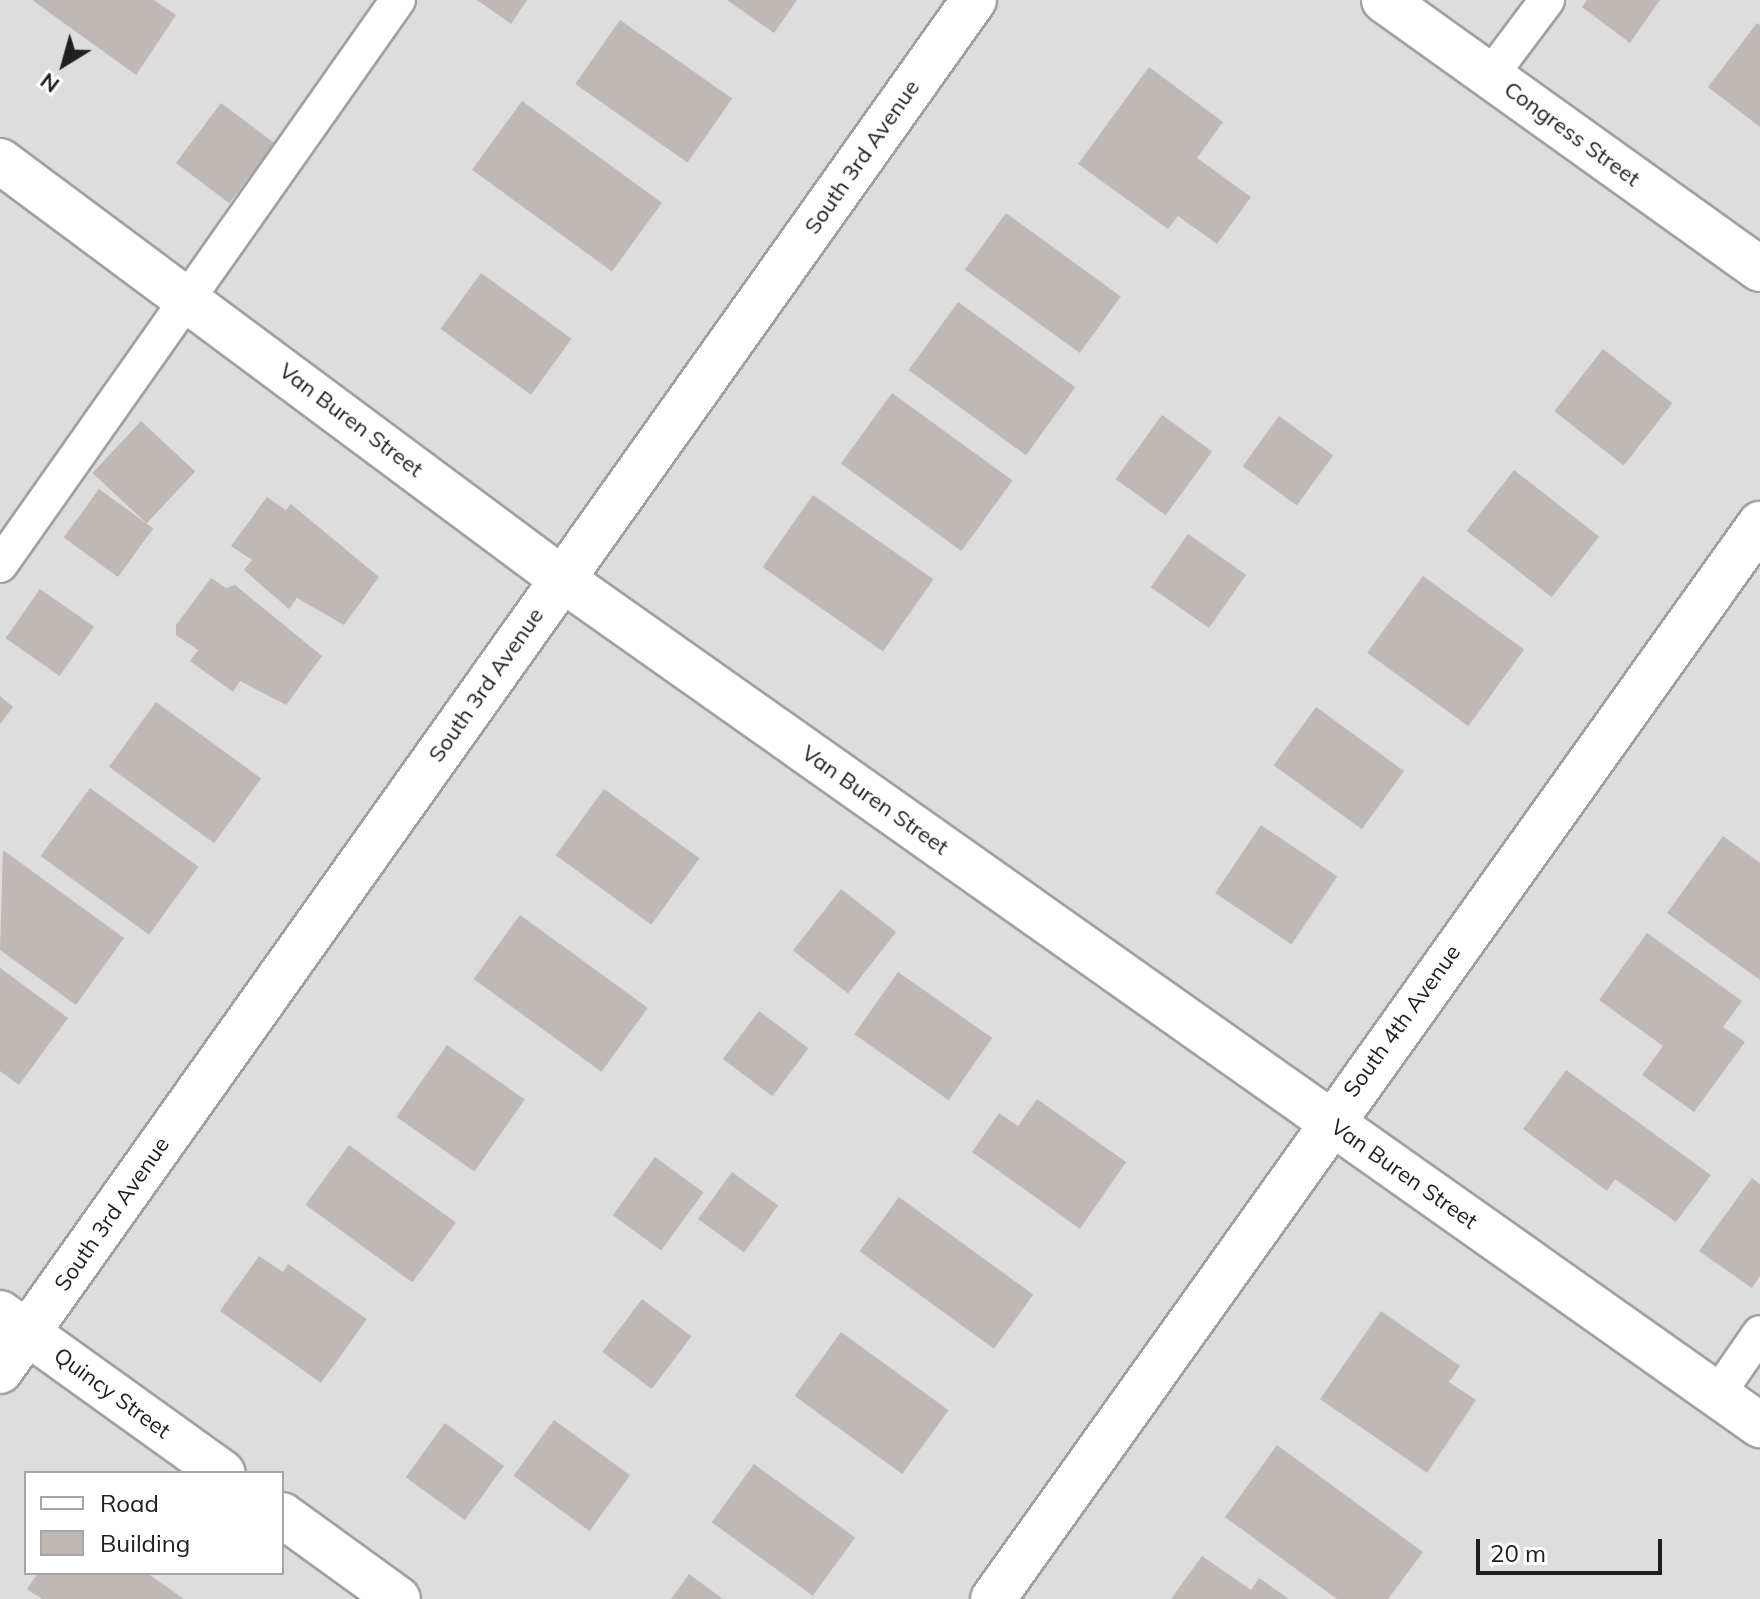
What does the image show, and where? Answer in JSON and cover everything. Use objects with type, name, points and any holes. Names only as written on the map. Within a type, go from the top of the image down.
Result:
[{"type":"street","name":"South 3rd Avenue","points":[[0,1371],[14,1323],[562,579],[974,0]]},
{"type":"street","name":"Congress Street","points":[[1384,0],[1760,269]]},
{"type":"street","name":"Van Buren Street","points":[[0,161],[190,298],[562,579],[1760,1425]]},
{"type":"street","name":"South 4th Avenue","points":[[993,1599],[1330,1122],[1760,524]]},
{"type":"street","name":"Quincy Street","points":[[14,1323],[220,1471]]},
{"type":"street","points":[[284,1516],[398,1599]]},
{"type":"lane","points":[[0,565],[398,0]]},
{"type":"lane","points":[[1490,76],[1547,0]]},
{"type":"lane","points":[[1717,1395],[1760,1333]]},
{"type":"shaded area","points":[[0,0],[1760,0],[1760,1599],[0,1599]]},
{"type":"building","points":[[32,0],[154,0],[176,15],[136,75]]},
{"type":"building","points":[[477,0],[527,0],[511,24]]},
{"type":"building","points":[[727,0],[797,0],[774,33]]},
{"type":"building","points":[[1587,0],[1660,0],[1630,43],[1582,7]]},
{"type":"building","points":[[620,20],[732,99],[687,162],[575,84]]},
{"type":"building","points":[[1757,23],[1760,25],[1760,127],[1708,87]]},
{"type":"building","points":[[1149,67],[1223,122],[1197,158],[1251,197],[1217,244],[1178,216],[1168,229],[1078,164]]},
{"type":"building","points":[[522,101],[662,203],[612,271],[472,170]]},
{"type":"building","points":[[221,103],[275,143],[229,203],[176,163]]},
{"type":"building","points":[[1006,213],[1121,296],[1080,353],[965,270]]},
{"type":"building","points":[[481,273],[572,339],[531,395],[440,329]]},
{"type":"building","points":[[958,302],[1075,387],[1026,455],[909,370]]},
{"type":"building","points":[[1603,349],[1672,403],[1624,465],[1554,411]]},
{"type":"building","points":[[892,393],[1013,481],[961,551],[841,463]]},
{"type":"building","points":[[1162,415],[1212,451],[1166,515],[1116,479]]},
{"type":"building","points":[[1279,416],[1333,455],[1297,506],[1243,466]]},
{"type":"building","points":[[141,421],[195,471],[147,523],[93,473]]},
{"type":"building","points":[[1514,470],[1599,536],[1552,597],[1467,531]]},
{"type":"building","points":[[99,489],[153,528],[118,577],[64,538]]},
{"type":"building","points":[[813,495],[933,579],[883,651],[763,567]]},
{"type":"building","points":[[267,497],[286,510],[291,504],[379,577],[344,625],[297,598],[289,609],[244,570],[252,560],[231,546]]},
{"type":"building","points":[[1188,534],[1246,575],[1209,628],[1151,587]]},
{"type":"building","points":[[1423,576],[1524,649],[1468,726],[1367,653]]},
{"type":"building","points":[[211,578],[226,588],[235,585],[322,656],[286,705],[240,681],[233,692],[190,661],[198,650],[176,635],[176,625]]},
{"type":"building","points":[[40,589],[94,627],[60,676],[6,638]]},
{"type":"building","points":[[0,696],[13,707],[0,724]]},
{"type":"building","points":[[156,702],[261,778],[214,843],[109,767]]},
{"type":"building","points":[[1316,707],[1404,771],[1362,829],[1274,765]]},
{"type":"building","points":[[90,788],[198,867],[149,935],[41,856]]},
{"type":"building","points":[[604,789],[699,858],[651,925],[556,855]]},
{"type":"building","points":[[1261,825],[1337,876],[1291,944],[1215,893]]},
{"type":"building","points":[[1723,836],[1760,863],[1760,980],[1667,913]]},
{"type":"building","points":[[3,850],[124,938],[76,1005],[0,950]]},
{"type":"building","points":[[841,889],[896,932],[848,994],[793,950]]},
{"type":"building","points":[[520,915],[648,1008],[601,1072],[474,979]]},
{"type":"building","points":[[1647,933],[1742,1001],[1723,1027],[1745,1042],[1694,1112],[1642,1075],[1663,1046],[1599,1000]]},
{"type":"building","points":[[0,968],[68,1018],[19,1085],[0,1071]]},
{"type":"building","points":[[898,972],[992,1038],[949,1100],[854,1034]]},
{"type":"building","points":[[759,1011],[809,1048],[772,1096],[723,1059]]},
{"type":"building","points":[[447,1045],[525,1099],[474,1172],[397,1117]]},
{"type":"building","points":[[1566,1070],[1711,1175],[1676,1222],[1615,1179],[1607,1191],[1523,1129]]},
{"type":"building","points":[[1037,1099],[1126,1162],[1080,1229],[972,1152],[999,1113],[1018,1126]]},
{"type":"building","points":[[349,1145],[456,1223],[412,1282],[306,1205]]},
{"type":"building","points":[[655,1157],[704,1192],[661,1251],[613,1215]]},
{"type":"building","points":[[732,1172],[778,1206],[744,1252],[698,1219]]},
{"type":"building","points":[[1752,1178],[1760,1184],[1760,1276],[1752,1288],[1699,1251]]},
{"type":"building","points":[[899,1197],[1033,1295],[994,1349],[860,1251]]},
{"type":"building","points":[[259,1256],[283,1272],[288,1264],[367,1319],[321,1383],[220,1311]]},
{"type":"building","points":[[642,1299],[692,1336],[652,1389],[602,1352]]},
{"type":"building","points":[[1381,1311],[1460,1366],[1449,1382],[1476,1400],[1427,1473],[1320,1399]]},
{"type":"building","points":[[841,1332],[949,1410],[902,1474],[795,1396]]},
{"type":"building","points":[[554,1420],[630,1475],[589,1531],[513,1476]]},
{"type":"building","points":[[445,1423],[504,1466],[465,1520],[406,1477]]},
{"type":"building","points":[[1277,1445],[1423,1552],[1388,1599],[1337,1599],[1225,1517]]},
{"type":"building","points":[[754,1464],[855,1537],[813,1596],[712,1522]]},
{"type":"building","points":[[1202,1556],[1251,1590],[1259,1578],[1289,1599],[1171,1599]]},
{"type":"building","points":[[689,1574],[723,1599],[671,1599]]},
{"type":"building","points":[[37,1575],[150,1575],[184,1599],[42,1599],[27,1589]]}]
